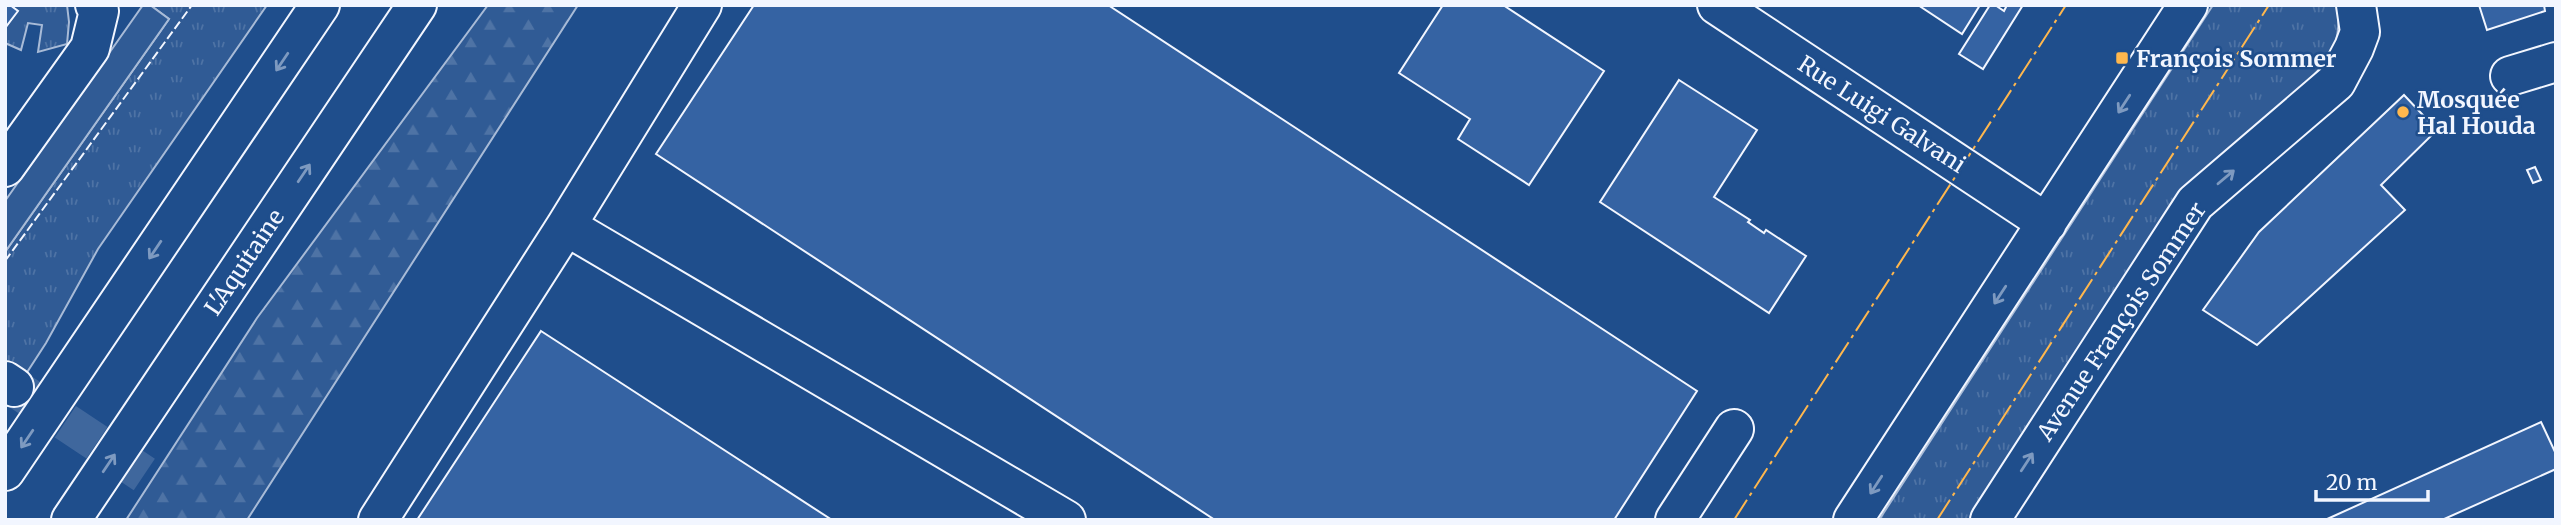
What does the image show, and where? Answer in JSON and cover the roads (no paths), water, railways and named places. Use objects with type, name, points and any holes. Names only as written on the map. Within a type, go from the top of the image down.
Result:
[{"type":"main road","points":[[5,167],[90,48],[99,11],[95,5]]},
{"type":"main road","points":[[5,471],[320,5]]},
{"type":"main road","name":"L'Aquitaine","points":[[71,520],[417,5]]},
{"type":"main road","points":[[378,520],[566,226],[702,5]]},
{"type":"main road","name":"Rue Luigi Galvani","points":[[1717,5],[2047,223]]},
{"type":"main road","points":[[1853,520],[2188,5]]},
{"type":"main road","name":"Avenue François Sommer","points":[[1990,520],[2195,203],[2336,82],[2360,32],[2356,5]]},
{"type":"main road","points":[[2510,76],[2556,62]]},
{"type":"main road","points":[[566,226],[1066,520]]},
{"type":"main road","points":[[1675,520],[1734,429]]},
{"type":"tunnel","points":[[18,390],[151,479]]},
{"type":"place","name":"François Sommer","points":[[2122,58]]},
{"type":"place","name":"Mosquée Hal Houda","points":[[2403,112]]}]
